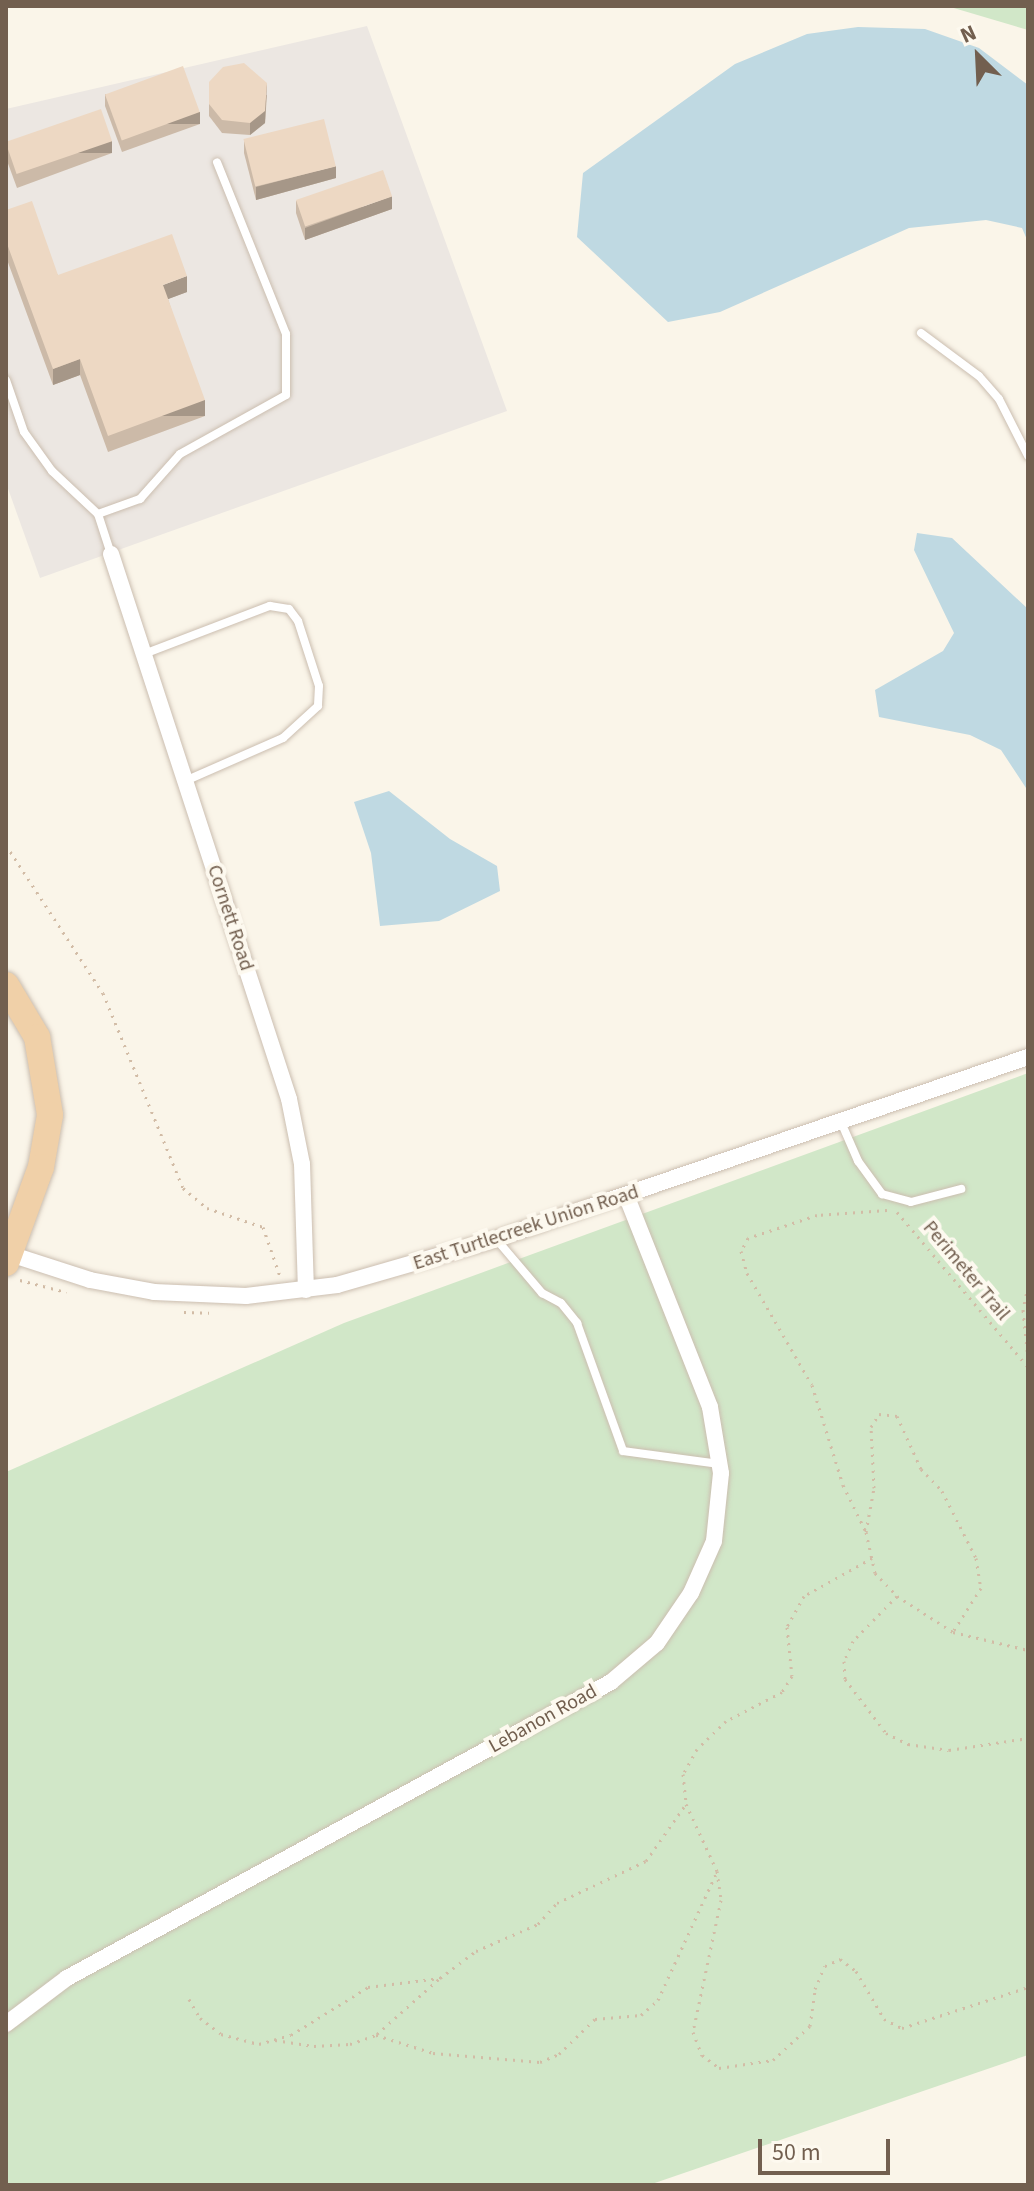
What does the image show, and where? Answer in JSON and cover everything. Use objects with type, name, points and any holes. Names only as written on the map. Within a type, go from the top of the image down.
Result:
[{"type":"highway","points":[[6,985],[37,1037],[50,1088],[50,1115],[41,1167],[10,1265]]},
{"type":"street","name":"Cornett Road","points":[[111,554],[289,1099],[302,1164],[306,1290]]},
{"type":"street","name":"East Turtlecreek Union Road","points":[[10,1265],[154,1292],[282,1293],[306,1290],[388,1273],[496,1239],[1028,1057]]},
{"type":"street","name":"Lebanon Road","points":[[6,2024],[67,1978],[611,1682],[657,1643],[691,1593],[714,1541],[720,1464],[710,1407],[626,1195]]},
{"type":"lane","points":[[98,514],[140,499],[180,454],[286,395],[286,334],[217,162]]},
{"type":"lane","points":[[921,333],[989,388],[1028,456]]},
{"type":"lane","points":[[6,380],[35,449],[98,514],[111,554]]},
{"type":"lane","points":[[143,654],[270,606],[289,609],[298,621],[319,686],[318,706],[283,738],[185,781]]},
{"type":"lane","points":[[841,1122],[858,1161],[882,1194],[911,1202],[961,1189]]},
{"type":"lane","points":[[496,1239],[542,1293],[561,1303],[577,1323],[623,1451],[720,1464]]},
{"type":"path","points":[[6,845],[103,993],[183,1188],[207,1208],[263,1227],[282,1293]]},
{"type":"path","name":"Perimeter Trail","points":[[882,1194],[1028,1367]]},
{"type":"path","points":[[895,1209],[793,1221],[748,1238],[741,1251],[747,1273],[812,1385],[843,1485],[866,1532],[875,1573],[897,1596],[953,1632],[1028,1650]]},
{"type":"path","points":[[10,1265],[74,1294]]},
{"type":"path","name":"Perimeter Trail","points":[[1028,1286],[1023,1310],[1028,1359]]},
{"type":"path","points":[[179,1311],[223,1313]]},
{"type":"path","points":[[866,1532],[874,1488],[871,1427],[879,1414],[897,1416],[921,1469],[942,1491],[976,1558],[981,1588],[953,1632]]},
{"type":"path","points":[[872,1558],[804,1596],[787,1627],[792,1676],[782,1692],[726,1721],[697,1749],[683,1774],[686,1804],[717,1871],[721,1900],[693,2032],[702,2055],[719,2068],[773,2060],[796,2043],[810,2026],[825,1966],[840,1959],[856,1971],[884,2019],[902,2028],[1028,1987]]},
{"type":"path","points":[[897,1596],[853,1641],[844,1661],[845,1679],[886,1733],[908,1744],[949,1750],[1028,1738]]},
{"type":"path","points":[[272,2040],[314,2046],[350,2044],[376,2035],[440,1978],[476,1951],[538,1924],[557,1903],[646,1861],[686,1804]]},
{"type":"path","points":[[376,2035],[433,2053],[540,2062],[559,2054],[595,2019],[641,2015],[658,2000],[717,1871]]},
{"type":"path","points":[[189,1999],[200,2018],[221,2034],[259,2044],[291,2035],[368,1987],[440,1978]]},
{"type":"shaded area","points":[[367,26],[507,411],[40,578],[6,483],[6,109]]},
{"type":"green space","points":[[947,6],[1028,6],[1028,30]]},
{"type":"green space","points":[[1028,1073],[1028,2055],[649,2185],[6,2185],[6,1472],[344,1323]]},
{"type":"water","points":[[858,27],[925,29],[979,48],[1028,85],[1028,242],[1022,228],[986,220],[909,228],[720,312],[668,322],[577,237],[583,173],[735,64],[807,34]]},
{"type":"water","points":[[917,533],[952,538],[1028,609],[1028,791],[1001,750],[970,735],[879,717],[875,690],[943,651],[954,633],[914,550]]},
{"type":"water","points":[[389,791],[450,839],[497,866],[500,891],[439,921],[380,926],[371,853],[354,802]]},
{"type":"building","points":[[244,63],[267,83],[265,111],[250,123],[222,120],[209,104],[209,82],[223,67]]},
{"type":"building","points":[[183,66],[200,112],[122,140],[105,94]]},
{"type":"building","points":[[101,109],[112,141],[17,174],[6,142]]},
{"type":"building","points":[[324,119],[336,167],[255,187],[243,139]]},
{"type":"building","points":[[383,170],[392,196],[305,226],[296,200]]},
{"type":"building","points":[[32,201],[58,275],[172,234],[187,276],[163,285],[205,400],[108,436],[80,359],[53,369],[6,241],[6,210]]}]
